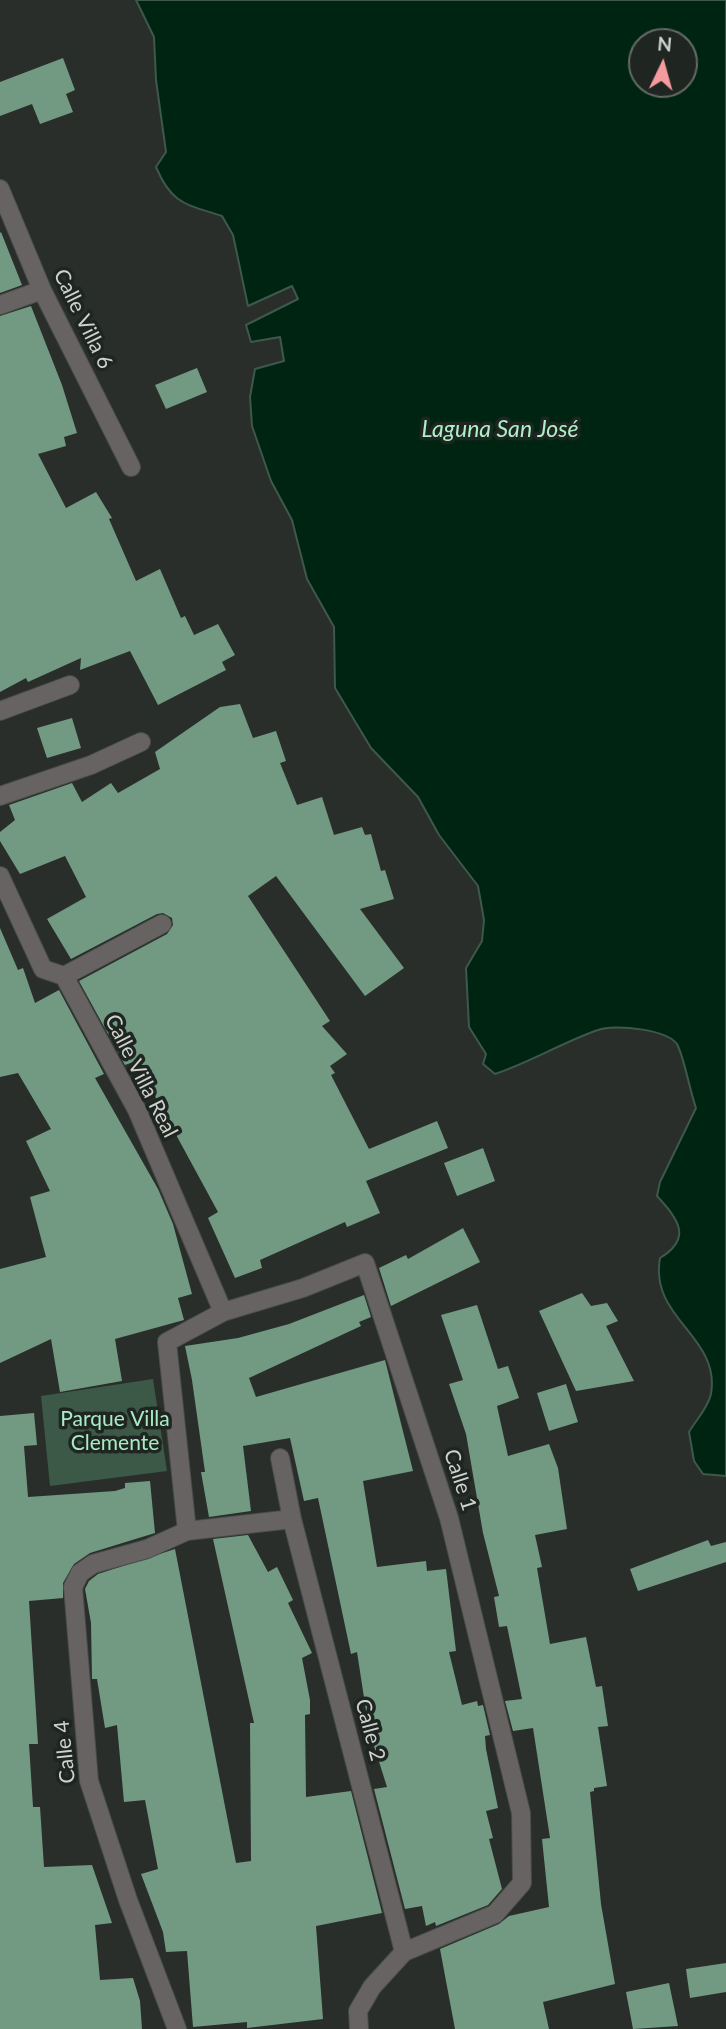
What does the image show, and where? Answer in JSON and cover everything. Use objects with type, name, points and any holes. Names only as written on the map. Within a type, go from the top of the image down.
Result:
[{"type":"street","name":"Calle Villa 6","points":[[0,189],[42,290],[131,467]]},
{"type":"street","points":[[0,305],[42,290]]},
{"type":"street","points":[[0,711],[70,685]]},
{"type":"street","points":[[0,796],[92,765],[141,742]]},
{"type":"street","name":"Calle Villa Real","points":[[0,876],[43,969],[64,976],[137,1110],[223,1312]]},
{"type":"street","points":[[64,976],[162,924]]},
{"type":"street","name":"Calle 1","points":[[187,1531],[167,1342],[223,1312],[365,1264],[449,1518],[521,1813],[523,1883],[495,1914],[404,1952],[372,1987],[358,2011],[359,2029]]},
{"type":"street","name":"Calle 2","points":[[280,1458],[292,1519],[404,1952]]},
{"type":"street","points":[[187,1531],[292,1519]]},
{"type":"street","name":"Calle 4","points":[[177,2029],[128,1900],[89,1781],[73,1587],[80,1573],[93,1564],[147,1549],[187,1531]]},
{"type":"green space","name":"Parque Villa Clemente","points":[[153,1379],[167,1471],[50,1486],[41,1396]]},
{"type":"water","name":"Laguna San José","points":[[136,0],[726,0],[726,1476],[703,1474],[694,1461],[689,1432],[705,1409],[711,1394],[711,1374],[706,1357],[674,1313],[659,1279],[660,1258],[670,1251],[679,1236],[676,1220],[657,1196],[660,1182],[696,1108],[678,1046],[664,1035],[641,1029],[606,1028],[495,1074],[483,1064],[486,1054],[469,1027],[466,968],[482,941],[484,920],[478,886],[439,835],[418,797],[371,748],[335,688],[334,627],[307,579],[292,520],[271,481],[252,426],[250,397],[255,369],[284,361],[280,337],[251,342],[246,325],[298,299],[292,286],[248,306],[233,235],[222,216],[182,201],[174,196],[162,180],[156,167],[166,152],[156,80],[154,37]]},
{"type":"building","points":[[63,58],[75,90],[66,94],[73,112],[40,124],[32,104],[0,116],[0,82]]},
{"type":"building","points":[[0,233],[22,285],[0,293]]},
{"type":"building","points":[[31,306],[62,385],[77,433],[64,437],[66,446],[38,454],[66,508],[96,492],[112,518],[109,519],[136,581],[160,569],[181,618],[185,616],[194,635],[218,624],[235,655],[222,662],[226,670],[158,705],[130,651],[80,670],[81,658],[28,682],[26,678],[0,692],[0,316]]},
{"type":"building","points":[[197,368],[207,392],[166,409],[155,385]]},
{"type":"building","points":[[240,704],[253,738],[276,731],[286,761],[280,763],[297,805],[322,797],[334,835],[362,827],[365,835],[371,834],[381,871],[385,870],[394,899],[360,909],[404,968],[365,996],[276,876],[248,896],[330,1021],[322,1026],[347,1054],[330,1066],[335,1073],[331,1075],[369,1149],[437,1121],[448,1148],[366,1181],[380,1213],[347,1227],[345,1222],[260,1260],[262,1268],[235,1278],[208,1218],[218,1212],[136,1061],[125,1065],[79,981],[167,934],[173,925],[172,918],[163,913],[157,914],[71,959],[47,919],[86,897],[65,856],[20,874],[0,841],[0,832],[15,820],[9,805],[72,783],[82,802],[111,783],[118,793],[160,769],[155,752],[220,707]]},
{"type":"building","points":[[72,718],[81,748],[47,758],[37,728]]},
{"type":"building","points":[[0,928],[18,970],[23,968],[35,1003],[59,990],[104,1074],[95,1078],[158,1189],[173,1224],[192,1294],[178,1298],[184,1320],[115,1339],[122,1381],[60,1392],[51,1339],[0,1363],[0,1269],[46,1257],[30,1197],[50,1191],[26,1141],[51,1129],[18,1073],[0,1077]]},
{"type":"building","points":[[483,1148],[495,1181],[457,1196],[444,1163]]},
{"type":"building","points":[[463,1228],[480,1262],[391,1306],[379,1268],[406,1255],[408,1259]]},
{"type":"building","points":[[582,1293],[591,1306],[607,1303],[618,1321],[606,1326],[634,1381],[576,1391],[539,1311]]},
{"type":"building","points":[[364,1295],[371,1317],[359,1322],[361,1326],[249,1378],[256,1397],[385,1360],[413,1471],[363,1481],[377,1567],[426,1561],[427,1571],[446,1569],[456,1651],[449,1652],[462,1705],[477,1701],[478,1706],[483,1705],[490,1735],[485,1736],[486,1749],[498,1808],[486,1811],[493,1838],[489,1839],[502,1889],[488,1905],[436,1926],[435,1922],[426,1926],[422,1906],[405,1909],[374,1789],[387,1787],[369,1730],[357,1652],[351,1654],[318,1498],[304,1501],[290,1438],[243,1446],[251,1511],[209,1517],[201,1472],[205,1472],[185,1346],[238,1338],[289,1324]]},
{"type":"building","points":[[477,1305],[498,1369],[508,1366],[519,1398],[497,1406],[508,1456],[549,1444],[558,1468],[567,1529],[535,1535],[542,1567],[537,1568],[550,1644],[586,1637],[596,1687],[602,1686],[608,1726],[598,1727],[607,1786],[594,1788],[594,1791],[590,1792],[601,1904],[615,1984],[543,2002],[549,2029],[455,2029],[440,1949],[499,1924],[509,1916],[549,1907],[542,1839],[550,1838],[533,1728],[513,1731],[505,1701],[522,1699],[507,1626],[499,1627],[494,1597],[499,1596],[483,1533],[466,1434],[449,1384],[463,1380],[441,1315]]},
{"type":"building","points":[[566,1384],[578,1422],[549,1431],[537,1393]]},
{"type":"building","points":[[34,1413],[37,1445],[24,1446],[28,1497],[115,1491],[125,1488],[125,1483],[150,1481],[155,1533],[90,1553],[74,1564],[63,1583],[63,1598],[29,1601],[38,1744],[29,1744],[33,1807],[40,1807],[44,1867],[92,1865],[112,1923],[95,1925],[100,1980],[133,1978],[140,2001],[142,2029],[0,2029],[0,1416]]},
{"type":"building","points":[[248,1535],[268,1572],[277,1567],[293,1600],[288,1603],[312,1653],[302,1658],[310,1700],[310,1714],[305,1715],[306,1797],[351,1791],[382,1913],[316,1926],[323,2019],[247,2028],[247,2022],[193,2027],[187,1951],[166,1952],[163,1932],[141,1874],[158,1869],[145,1800],[124,1802],[117,1725],[105,1728],[97,1679],[92,1679],[91,1623],[85,1589],[89,1581],[98,1574],[175,1549],[236,1863],[251,1861],[250,1723],[254,1723],[213,1539]]},
{"type":"building","points":[[708,1540],[711,1546],[726,1542],[726,1562],[638,1591],[630,1569]]},
{"type":"building","points":[[726,1963],[726,1992],[690,1998],[686,1969]]},
{"type":"building","points":[[669,1983],[678,2026],[633,2029],[626,1992]]}]
